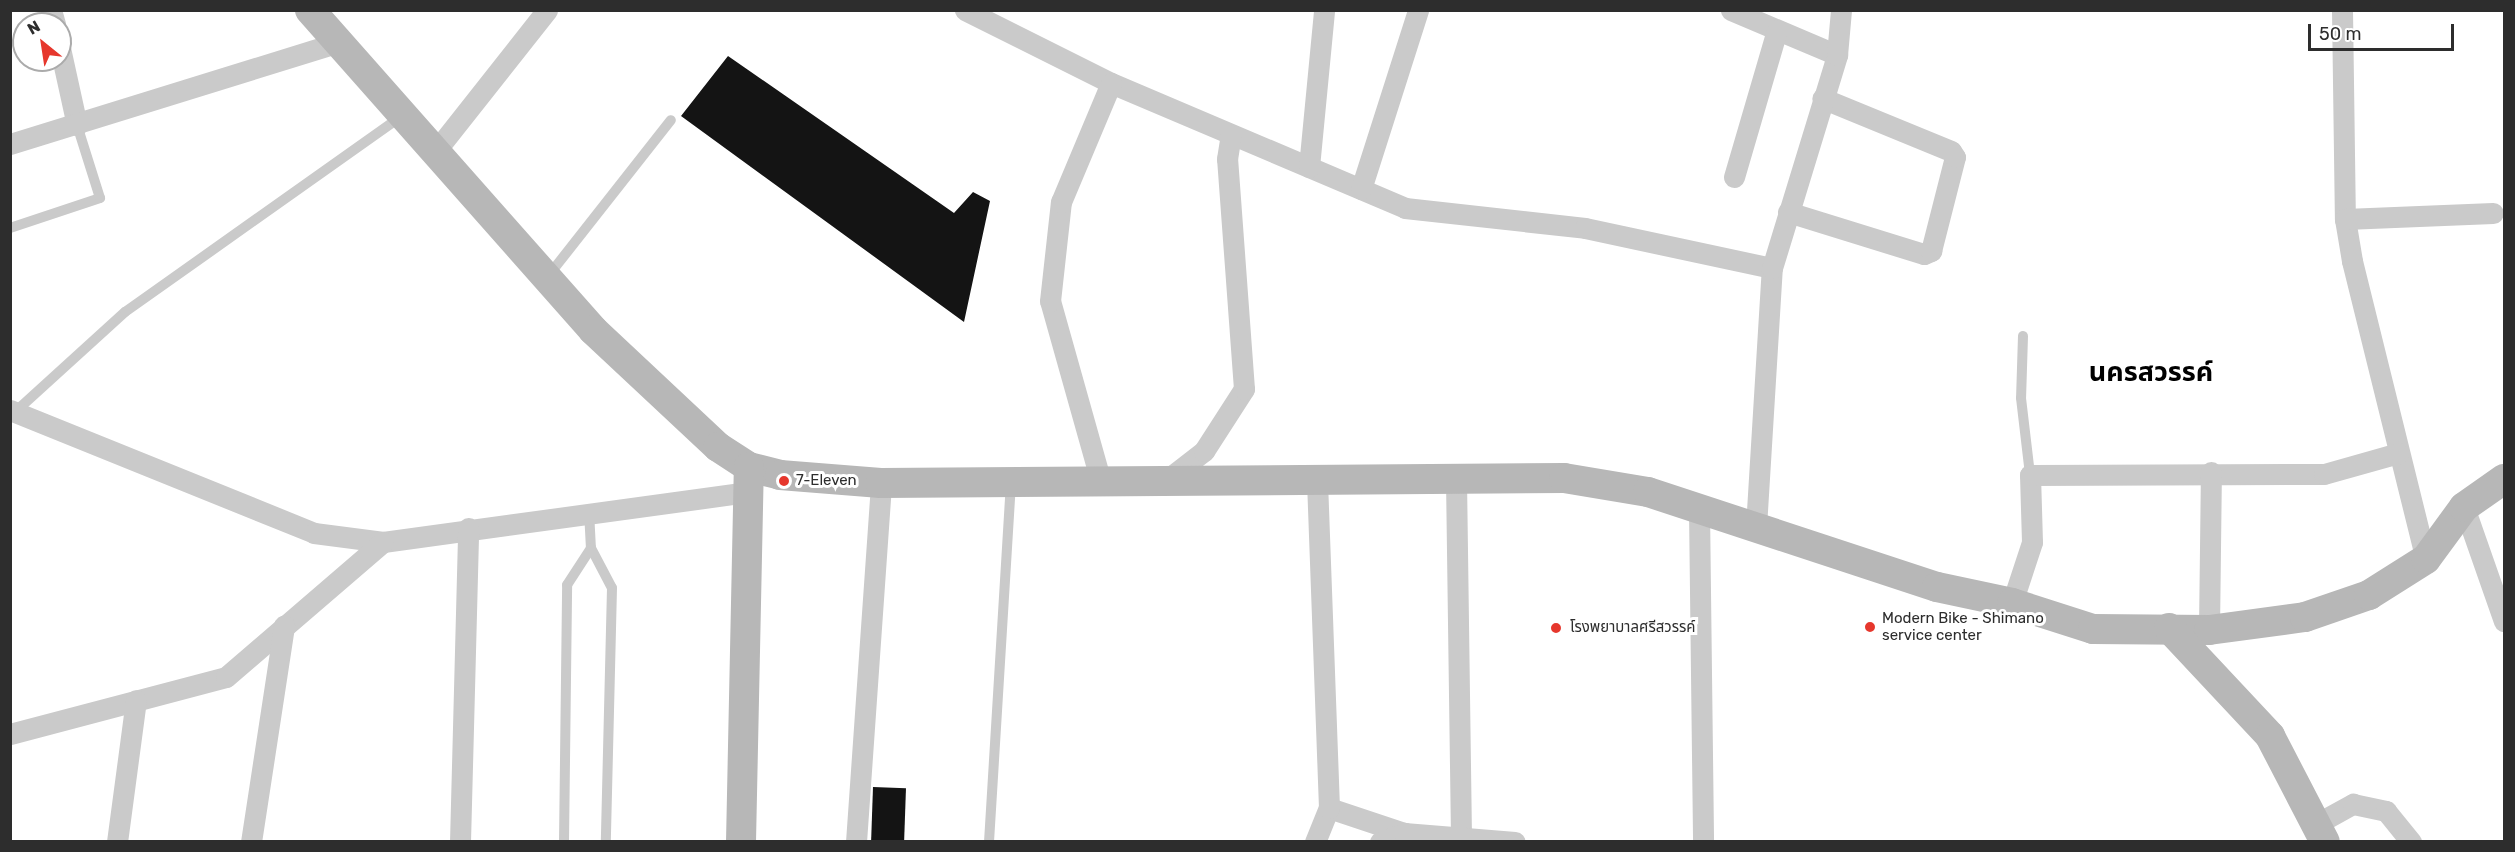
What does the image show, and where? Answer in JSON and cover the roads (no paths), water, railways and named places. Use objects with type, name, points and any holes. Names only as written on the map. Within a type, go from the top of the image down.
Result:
[{"type":"street","points":[[310,10],[438,148],[593,330],[718,447],[748,480],[741,842]]},
{"type":"street","points":[[438,148],[546,10]]},
{"type":"street","points":[[965,10],[1110,83],[1404,208],[1584,228],[1772,268]]},
{"type":"street","points":[[1309,167],[1324,10]]},
{"type":"street","points":[[1361,189],[1418,10]]},
{"type":"street","points":[[1731,10],[1837,55]]},
{"type":"street","points":[[1756,527],[1772,268],[1837,55],[1841,10]]},
{"type":"street","points":[[2342,10],[2346,219],[2369,346],[2426,558]]},
{"type":"street","points":[[1734,177],[1777,30]]},
{"type":"street","points":[[10,144],[339,42]]},
{"type":"street","points":[[65,72],[77,125]]},
{"type":"street","points":[[1101,482],[1050,301],[1061,202],[1110,83]]},
{"type":"street","points":[[1788,212],[1924,254],[1931,251],[1955,157],[1952,151],[1822,98]]},
{"type":"street","points":[[1164,482],[1204,451],[1244,389],[1227,159],[1231,135]]},
{"type":"street","points":[[2346,219],[2493,213]]},
{"type":"street","points":[[13,411],[314,533],[383,542],[588,510],[748,480],[881,483],[1317,483],[1564,478],[1648,492],[1937,587],[2012,603],[2093,629],[2209,630],[2305,617],[2369,595],[2426,558],[2464,507],[2505,479]]},
{"type":"street","points":[[2012,603],[2032,542],[2030,476],[2211,472],[2324,474],[2398,453]]},
{"type":"street","points":[[2209,630],[2211,472]]},
{"type":"street","points":[[1456,479],[1461,837]]},
{"type":"street","points":[[856,842],[881,483]]},
{"type":"street","points":[[1315,842],[1329,808],[1317,483]]},
{"type":"street","points":[[2464,507],[2505,621]]},
{"type":"street","points":[[1699,509],[1703,842]]},
{"type":"street","points":[[460,842],[468,528]]},
{"type":"street","points":[[10,734],[226,677],[383,542]]},
{"type":"street","points":[[251,842],[284,626]]},
{"type":"street","points":[[2169,628],[2270,736],[2323,832],[2354,804],[2386,811],[2411,842]]},
{"type":"street","points":[[117,842],[136,700]]},
{"type":"street","points":[[1329,808],[1404,832],[1515,842]]},
{"type":"street","points":[[1380,842],[1404,832]]},
{"type":"lane","points":[[13,411],[125,312],[406,113]]},
{"type":"lane","points":[[548,277],[671,120]]},
{"type":"lane","points":[[10,228],[100,198],[77,125]]},
{"type":"lane","points":[[2023,336],[2021,398],[2030,476]]},
{"type":"lane","points":[[989,842],[1011,483]]},
{"type":"lane","points":[[588,510],[591,548],[612,588],[606,842]]},
{"type":"lane","points":[[564,842],[567,585],[591,548]]},
{"type":"place","name":"7-Eleven","points":[[784,481]]},
{"type":"place","name":"Modern Bike - Shimano service center","points":[[1870,627]]},
{"type":"place","name":"โรงพยาบาลศรีสวรรค์","points":[[1556,628]]},
{"type":"district","name":"นครสวรรค์","points":[[2151,373]]}]
